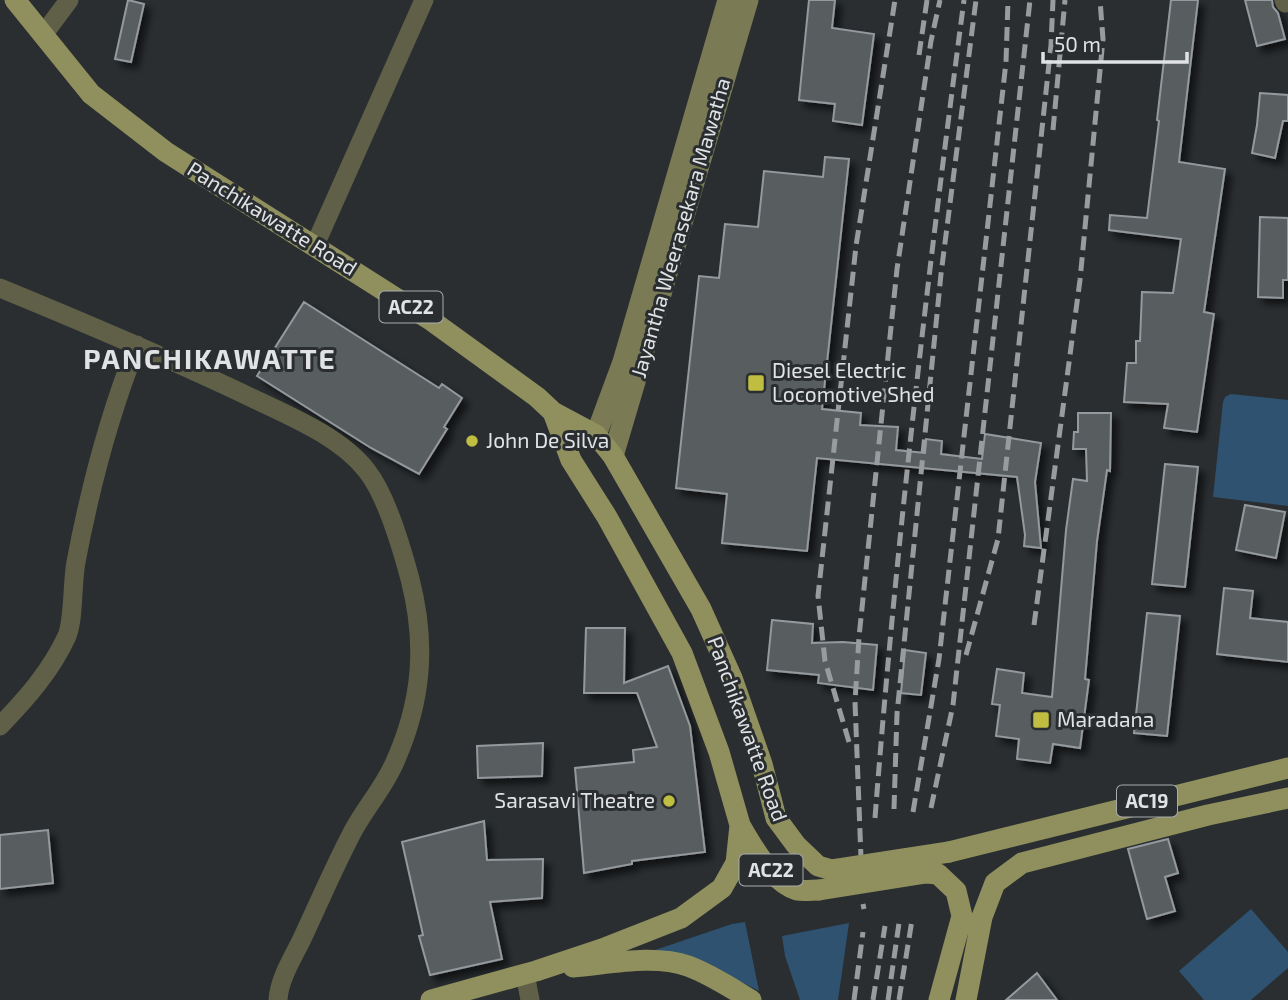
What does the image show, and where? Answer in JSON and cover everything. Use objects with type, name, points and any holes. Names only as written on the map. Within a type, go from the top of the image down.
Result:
[{"type":"main road","name":"Panchikawatte Road","points":[[15,0],[91,94],[155,144],[432,321],[537,397],[553,412],[596,435],[613,456],[701,609],[732,678],[762,764],[776,818],[818,866],[832,870]]},
{"type":"main road","name":"Jayantha Weerasekara Mawatha","points":[[596,435],[623,362],[728,0]]},
{"type":"main road","name":"Jayantha Weerasekara Mawatha","points":[[613,456],[748,0]]},
{"type":"main road","name":"Panchikawatte Road","points":[[553,412],[570,460],[607,517],[682,653],[719,752],[740,825],[756,854],[781,880],[796,890],[819,890],[926,873],[938,874],[956,891],[972,916]]},
{"type":"main road","name":"AC19","points":[[832,870],[949,852],[1288,768]]},
{"type":"main road","name":"AC19","points":[[972,916],[995,883],[1022,863],[1208,815],[1288,798]]},
{"type":"main road","name":"Panchikawatte Road","points":[[530,972],[602,949],[681,918],[722,888],[736,863],[740,825]]},
{"type":"main road","points":[[939,1000],[972,916]]},
{"type":"main road","points":[[966,1000],[972,916]]},
{"type":"main road","points":[[431,1000],[530,972],[640,960],[686,965],[715,978],[751,1000]]},
{"type":"street","points":[[43,35],[69,0]]},
{"type":"street","points":[[315,246],[424,0]]},
{"type":"street","points":[[0,288],[137,345],[281,411],[338,444],[368,471],[397,536],[412,589],[420,636],[418,689],[412,719],[380,792],[367,806],[352,832],[290,963],[278,1000]]},
{"type":"street","points":[[0,726],[36,688],[68,634],[75,564],[98,464],[137,345]]},
{"type":"street","points":[[530,972],[530,1000]]},
{"type":"shaded area","points":[[1231,394],[1288,400],[1288,506],[1213,497],[1223,402],[1225,397]]},
{"type":"shaded area","points":[[1251,909],[1288,952],[1288,968],[1251,1000],[1204,1000],[1179,971]]},
{"type":"shaded area","points":[[745,922],[759,991],[698,960],[652,951],[732,924]]},
{"type":"shaded area","points":[[849,923],[838,1000],[800,1000],[785,956],[782,936]]},
{"type":"building","points":[[128,0],[144,4],[131,62],[115,59]]},
{"type":"building","points":[[809,0],[835,0],[832,28],[874,34],[862,125],[833,121],[835,104],[799,100]]},
{"type":"building","points":[[1171,0],[1198,0],[1179,162],[1225,169],[1204,312],[1214,314],[1197,432],[1164,428],[1168,404],[1124,402],[1127,363],[1136,363],[1136,341],[1140,341],[1142,292],[1173,293],[1181,239],[1109,230],[1110,215],[1147,218]]},
{"type":"building","points":[[1245,0],[1272,0],[1285,39],[1257,46]]},
{"type":"building","points":[[1260,93],[1288,95],[1288,121],[1283,121],[1275,158],[1252,153]]},
{"type":"building","name":"Diesel Electric Locomotive Shed","points":[[825,157],[849,159],[822,409],[861,413],[860,425],[898,427],[896,450],[925,453],[926,439],[942,441],[941,454],[982,459],[985,434],[1041,443],[1035,482],[1041,548],[1024,546],[1025,535],[1017,477],[817,458],[807,551],[722,543],[727,494],[676,488],[699,276],[719,278],[725,224],[758,227],[764,171],[823,177]]},
{"type":"building","points":[[1260,217],[1288,218],[1288,280],[1283,280],[1283,298],[1258,297]]},
{"type":"building","points":[[304,302],[439,388],[442,384],[462,398],[444,427],[447,429],[419,474],[371,448],[257,376]]},
{"type":"building","points":[[1078,413],[1111,413],[1110,471],[1107,470],[1097,541],[1085,679],[1089,680],[1080,748],[1053,744],[1050,763],[1017,759],[1019,739],[996,736],[1000,705],[992,704],[997,669],[1024,673],[1022,693],[1052,697],[1073,479],[1087,481],[1086,449],[1073,449],[1074,432],[1078,432]]},
{"type":"building","points":[[1165,464],[1198,467],[1185,587],[1152,584]]},
{"type":"building","points":[[1245,505],[1285,512],[1276,558],[1236,550]]},
{"type":"building","points":[[1224,588],[1253,591],[1250,618],[1288,622],[1288,662],[1217,654]]},
{"type":"building","points":[[1147,613],[1180,616],[1167,736],[1134,733]]},
{"type":"building","points":[[772,620],[813,624],[812,643],[877,645],[873,690],[818,683],[819,675],[767,670]]},
{"type":"building","points":[[586,628],[625,628],[624,683],[668,666],[690,726],[705,852],[632,861],[632,864],[584,873],[575,768],[634,762],[633,750],[657,747],[637,693],[584,693]]},
{"type":"building","points":[[905,650],[926,653],[921,695],[901,693]]},
{"type":"building","points":[[543,743],[542,776],[478,778],[477,746]]},
{"type":"building","points":[[484,821],[487,860],[543,859],[542,898],[490,902],[502,959],[430,975],[419,936],[423,935],[402,842]]},
{"type":"building","points":[[48,830],[53,883],[0,889],[0,835]]},
{"type":"building","points":[[1168,839],[1178,873],[1165,877],[1175,911],[1147,919],[1128,849]]},
{"type":"building","points":[[1037,973],[1057,1000],[1006,1000]]},
{"type":"railway","points":[[849,742],[825,661],[818,596],[856,246],[895,0]]},
{"type":"railway","points":[[919,55],[927,0]]},
{"type":"railway","points":[[862,884],[855,702],[859,637],[897,269],[931,41],[940,0]]},
{"type":"railway","points":[[875,818],[914,409],[964,0]]},
{"type":"railway","points":[[894,809],[897,714],[941,274],[976,0]]},
{"type":"railway","points":[[913,812],[939,659],[1006,62],[1008,0]]},
{"type":"railway","points":[[931,808],[953,705],[1030,0]]},
{"type":"railway","points":[[966,655],[998,539],[1051,45],[1053,0]]},
{"type":"railway","points":[[1053,130],[1065,0]]},
{"type":"railway","points":[[1034,625],[1080,280],[1103,39],[1100,0]]},
{"type":"railway","points":[[863,904],[864,909]]},
{"type":"railway","points":[[899,1000],[912,920]]},
{"type":"railway","points":[[888,1000],[899,923]]},
{"type":"railway","points":[[873,1000],[885,926]]},
{"type":"railway","points":[[854,1000],[863,932]]},
{"type":"place","name":"Diesel Electric Locomotive Shed","points":[[756,383]]},
{"type":"place","name":"John De Silva","points":[[472,441]]},
{"type":"place","name":"Maradana","points":[[1041,720]]},
{"type":"place","name":"Sarasavi Theatre","points":[[669,801]]},
{"type":"district","name":"PANCHIKAWATTE","points":[[210,359]]}]
